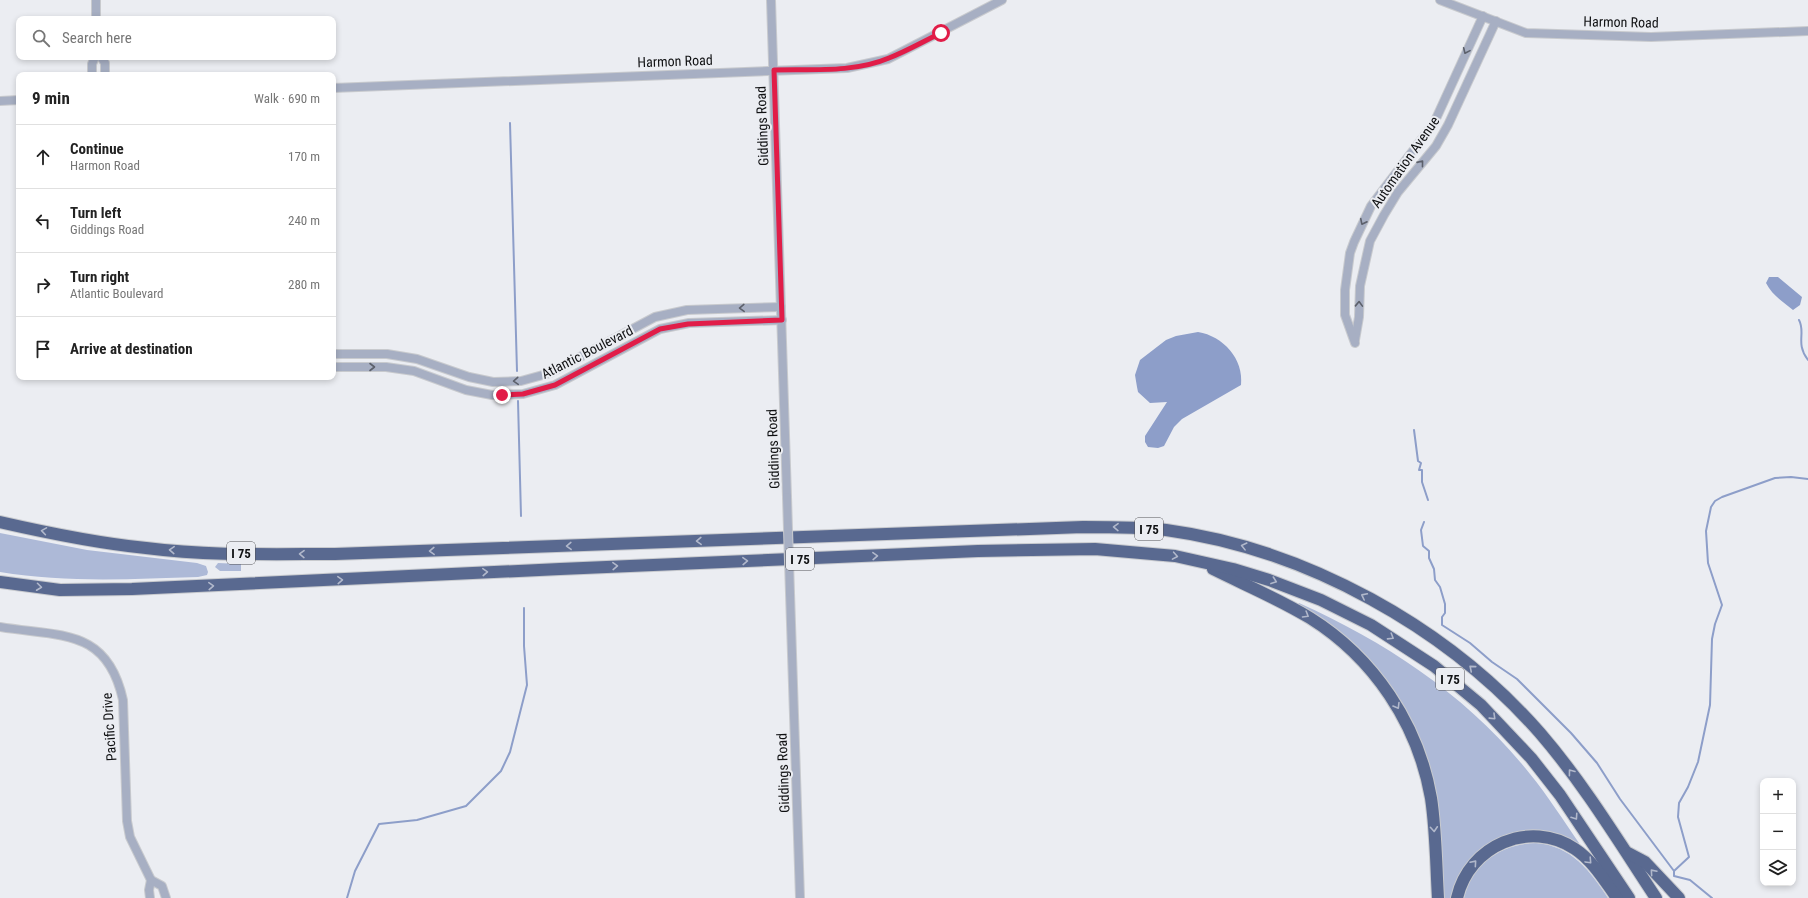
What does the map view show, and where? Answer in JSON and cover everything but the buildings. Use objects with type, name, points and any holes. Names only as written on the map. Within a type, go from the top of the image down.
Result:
[{"type":"highway","name":"I 75","points":[[0,522],[31,529],[147,548],[230,553],[335,554],[1083,527],[1126,527],[1166,530],[1249,547],[1328,578],[1403,618],[1444,646],[1486,679],[1540,733],[1584,790],[1656,898]]},
{"type":"highway","name":"I 75","points":[[0,582],[60,590],[165,588],[560,568],[978,552],[1095,549],[1161,554],[1233,569],[1269,580],[1321,600],[1371,625],[1434,666],[1481,705],[1531,758],[1560,795],[1629,898]]},
{"type":"highway","points":[[1196,561],[1279,601],[1324,627],[1359,657],[1388,692],[1412,735],[1419,751],[1428,782],[1433,814],[1438,898]]},
{"type":"highway","points":[[1457,898],[1460,887],[1469,870],[1482,855],[1499,843],[1531,836],[1540,836],[1560,841],[1584,856],[1594,866],[1616,898]]},
{"type":"highway","points":[[1624,850],[1645,862],[1679,898]]},
{"type":"street","points":[[96,0],[96,16]]},
{"type":"street","name":"Giddings Road","points":[[772,0],[800,898]]},
{"type":"street","name":"Harmon Road","points":[[1440,0],[1526,33],[1651,37],[1808,31]]},
{"type":"street","name":"Harmon Road","points":[[336,88],[847,68],[888,59],[1000,1]]},
{"type":"street","name":"Automation Avenue","points":[[1482,16],[1434,123],[1371,206],[1354,242],[1350,253],[1345,290],[1345,315],[1355,343],[1359,317],[1360,286],[1370,241],[1398,192],[1436,146],[1448,125],[1496,21]]},
{"type":"street","points":[[92,72],[94,60]]},
{"type":"street","points":[[103,60],[105,63],[105,72]]},
{"type":"street","points":[[0,101],[16,100]]},
{"type":"street","name":"Atlantic Boulevard","points":[[336,354],[387,354],[417,359],[469,377],[493,382],[521,381],[550,373],[655,317],[687,310],[781,307]]},
{"type":"street","name":"Atlantic Boulevard","points":[[336,367],[386,367],[414,372],[466,390],[492,395],[523,394],[555,385],[660,329],[688,324],[782,320]]},
{"type":"street","name":"Pacific Drive","points":[[0,627],[64,635],[79,640],[100,652],[114,672],[119,685],[122,700],[127,821],[130,837],[151,880],[162,886],[166,898]]},
{"type":"street","name":"Pacific Drive","points":[[150,898],[149,890],[151,880]]},
{"type":"shaded area","points":[[1769,277],[1778,277],[1802,297],[1800,305],[1793,310],[1778,298],[1766,283]]},
{"type":"shaded area","points":[[1198,332],[1216,338],[1230,350],[1239,366],[1241,385],[1182,419],[1174,427],[1164,446],[1158,448],[1148,447],[1145,442],[1145,436],[1167,402],[1150,403],[1138,392],[1135,375],[1140,360],[1166,340],[1176,336]]},
{"type":"shaded area","points":[[0,533],[87,550],[197,563],[206,566],[208,572],[207,575],[198,577],[74,579],[50,578],[0,572]]},
{"type":"shaded area","points":[[218,563],[241,564],[241,571],[220,571],[215,567]]},
{"type":"shaded area","points":[[1299,603],[1364,636],[1395,654],[1454,697],[1481,720],[1537,782],[1579,843],[1577,845],[1500,838],[1483,848],[1468,862],[1452,898],[1442,898],[1438,825],[1400,701],[1298,605]]},
{"type":"shaded area","points":[[1536,843],[1549,845],[1570,855],[1587,870],[1608,898],[1464,898],[1474,875],[1481,865],[1490,858],[1512,847]]},
{"type":"waterway","points":[[510,123],[517,371]]},
{"type":"waterway","points":[[1799,320],[1802,329],[1802,348],[1808,360]]},
{"type":"waterway","points":[[518,401],[521,516]]},
{"type":"waterway","points":[[1414,430],[1418,461],[1421,463],[1419,470],[1422,470],[1422,482],[1428,500]]},
{"type":"waterway","points":[[1674,871],[1689,857],[1678,817],[1679,803],[1688,787],[1698,762],[1710,705],[1712,639],[1715,624],[1722,605],[1708,563],[1706,531],[1711,507],[1715,501],[1722,497],[1775,478],[1791,477],[1808,479]]},
{"type":"waterway","points":[[1424,522],[1421,530],[1423,546],[1429,551],[1429,558],[1434,569],[1435,580],[1440,587],[1445,604],[1445,613],[1442,617],[1442,625],[1470,643],[1492,662],[1517,679],[1571,733],[1597,763],[1620,799],[1674,871],[1674,876],[1690,880],[1712,898]]},
{"type":"waterway","points":[[347,898],[355,871],[379,824],[417,820],[466,806],[501,771],[510,752],[527,685],[524,646],[524,608]]},
{"type":"route","points":[[502,395],[523,394],[555,385],[660,329],[688,324],[782,320],[774,70],[847,68],[867,64],[888,59],[941,33]]}]
